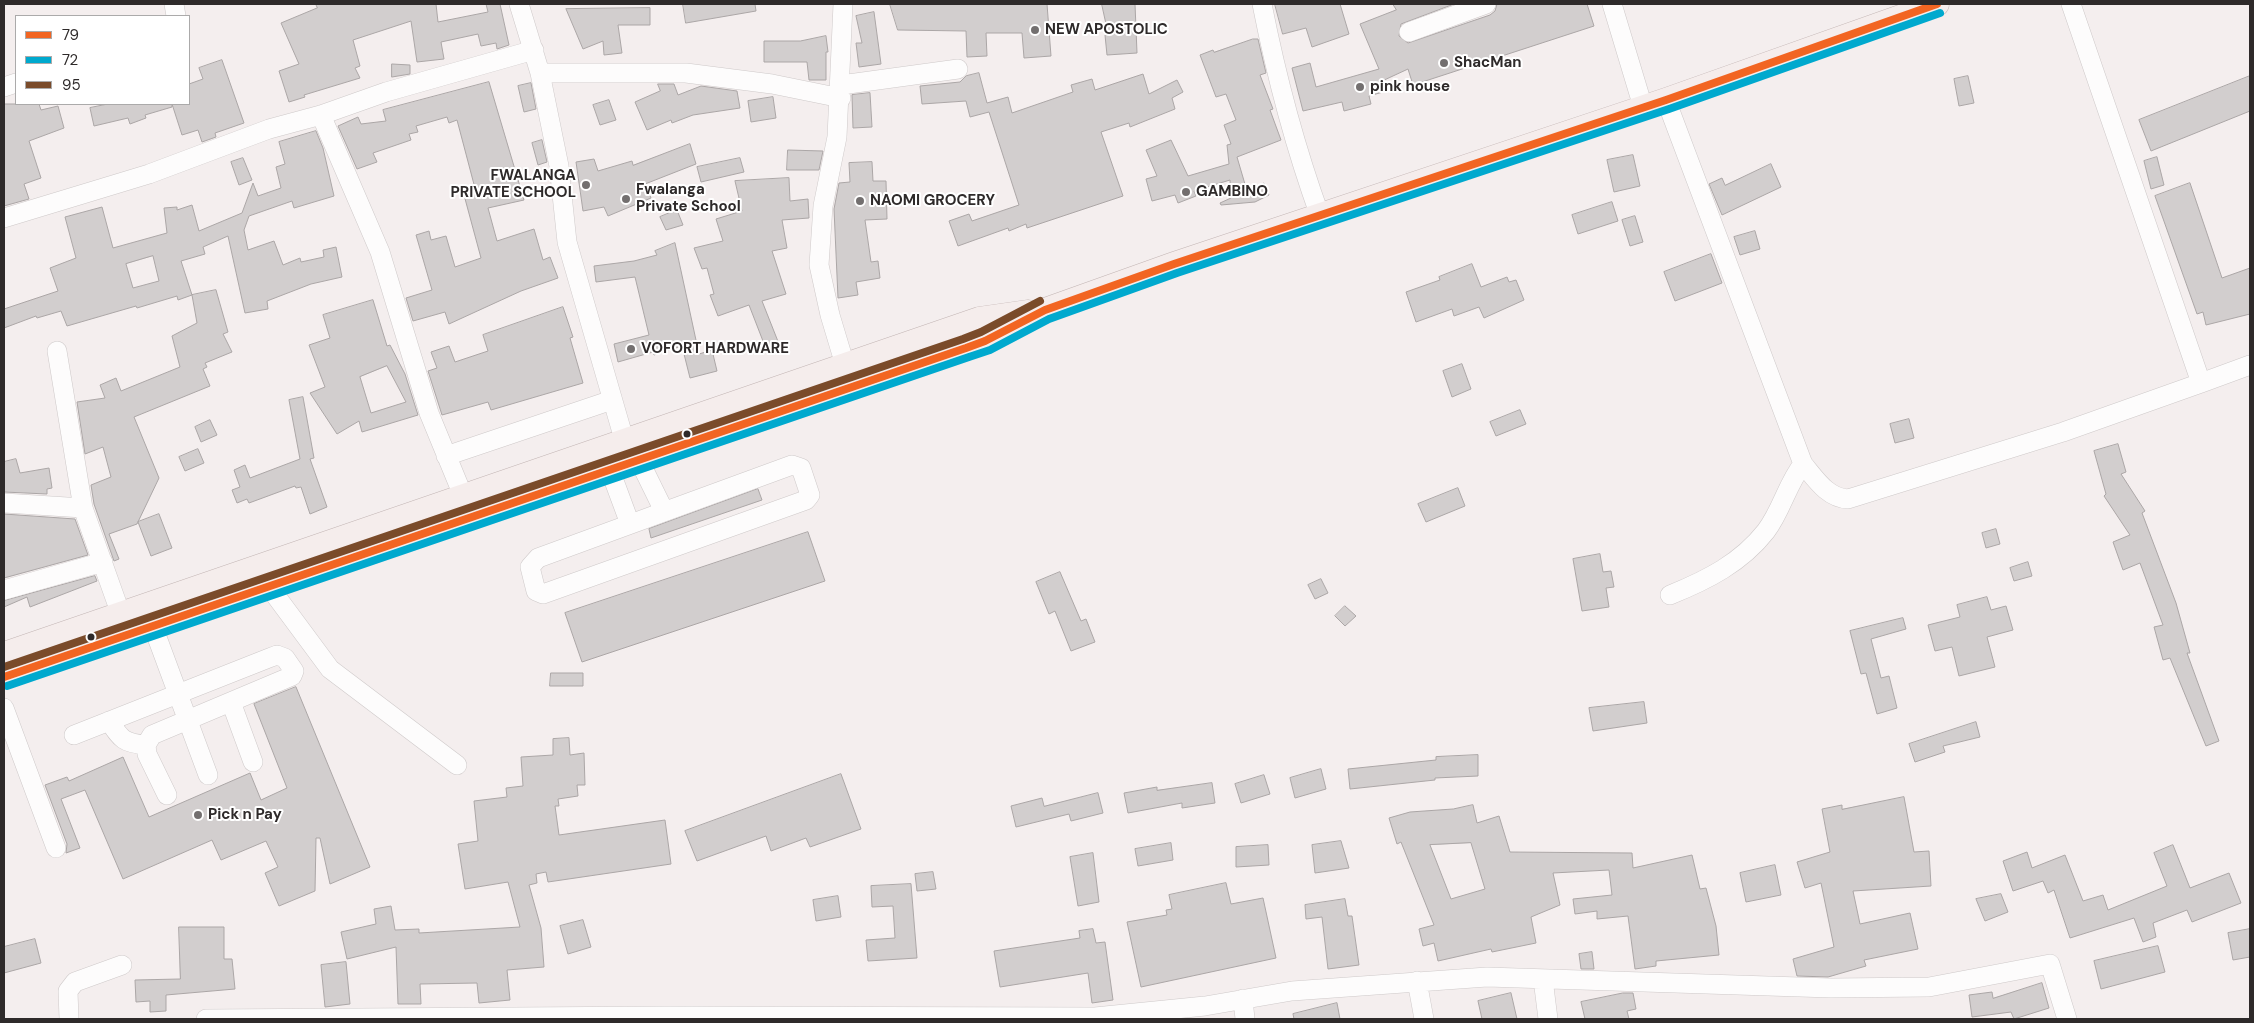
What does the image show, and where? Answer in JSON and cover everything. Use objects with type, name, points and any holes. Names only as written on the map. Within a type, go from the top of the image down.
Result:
[{"type":"main road","points":[[149,615],[270,588],[626,458],[985,341],[1045,310],[1666,100],[1937,4]]},
{"type":"main road","points":[[4,677],[124,624],[464,498],[626,458],[845,365],[979,320],[1045,310]]},
{"type":"main road","points":[[4,654],[124,624]]},
{"type":"street","points":[[519,4],[540,73],[559,166],[567,242],[612,400],[626,458],[630,524]]},
{"type":"street","points":[[843,4],[841,91],[837,137],[823,206],[819,265],[830,315],[845,365]]},
{"type":"street","points":[[1262,4],[1293,131],[1320,216]]},
{"type":"street","points":[[1409,32],[1486,4]]},
{"type":"street","points":[[1612,4],[1643,107]]},
{"type":"street","points":[[2071,4],[2201,383]]},
{"type":"street","points":[[4,218],[149,174],[269,129],[321,115],[386,92],[534,50]]},
{"type":"street","points":[[540,73],[686,73],[841,91],[958,69]]},
{"type":"street","points":[[1666,100],[1803,464],[1829,493],[1839,498],[1848,499],[2063,432],[2250,365]]},
{"type":"street","points":[[321,115],[380,252],[413,366],[446,456],[464,498]]},
{"type":"street","points":[[56,351],[83,508],[124,624]]},
{"type":"street","points":[[446,456],[612,400]]},
{"type":"street","points":[[626,458],[664,511]]},
{"type":"street","points":[[1670,595],[1711,578],[1741,557],[1766,531],[1785,498],[1792,480],[1803,464]]},
{"type":"street","points":[[792,465],[801,468],[810,495],[806,500],[543,594],[536,591],[530,567],[538,558],[630,524],[792,465]]},
{"type":"street","points":[[4,503],[83,508]]},
{"type":"street","points":[[4,590],[103,562]]},
{"type":"street","points":[[270,588],[330,669],[457,765]]},
{"type":"street","points":[[149,615],[208,775]]},
{"type":"street","points":[[74,735],[277,655],[290,664],[294,671],[292,676],[152,735],[146,745],[147,754],[167,795]]},
{"type":"street","points":[[231,702],[253,762]]},
{"type":"street","points":[[4,708],[56,848]]},
{"type":"street","points":[[109,721],[121,739],[130,743],[146,745]]},
{"type":"street","points":[[206,1019],[646,1016],[1095,1018],[1205,1006],[1292,991],[1487,977],[1831,988],[1929,986],[2050,964],[2067,1019]]},
{"type":"street","points":[[69,1019],[68,991],[75,982],[122,965]]},
{"type":"street","points":[[1543,979],[1548,1019]]},
{"type":"street","points":[[1417,981],[1424,1019]]},
{"type":"street","points":[[1243,1000],[1245,1019]]},
{"type":"building","points":[[316,4],[436,4],[438,22],[488,12],[486,4],[500,4],[509,45],[497,49],[496,43],[481,46],[478,34],[441,42],[444,59],[417,62],[411,21],[353,40],[360,66],[355,68],[360,78],[304,95],[305,97],[289,102],[279,71],[299,64],[281,23],[317,8]]},
{"type":"building","points":[[683,4],[755,4],[756,11],[686,23]]},
{"type":"building","points":[[890,4],[1047,4],[1051,56],[1024,58],[1022,33],[986,33],[987,56],[967,57],[966,31],[898,30]]},
{"type":"building","points":[[1102,4],[1135,4],[1137,53],[1107,55],[1105,35],[1108,35]]},
{"type":"building","points":[[1275,4],[1340,4],[1349,34],[1312,47],[1306,28],[1283,34]]},
{"type":"building","points":[[1393,4],[1454,4],[1401,24],[1399,36],[1408,43],[1490,15],[1495,11],[1497,4],[1587,4],[1594,26],[1413,85],[1408,69],[1380,82],[1383,92],[1369,96],[1371,104],[1344,111],[1342,102],[1303,111],[1292,68],[1310,63],[1316,87],[1379,69],[1360,24],[1396,10]]},
{"type":"building","points":[[650,8],[650,25],[618,25],[622,53],[604,55],[603,41],[583,49],[566,9]]},
{"type":"building","points":[[874,12],[881,64],[859,67],[856,43],[862,43],[856,16]]},
{"type":"building","points":[[826,36],[828,52],[826,52],[826,80],[809,80],[807,62],[764,62],[764,41],[800,41]]},
{"type":"building","points":[[1258,39],[1266,73],[1260,75],[1273,109],[1270,110],[1281,140],[1237,157],[1247,191],[1264,183],[1269,195],[1255,202],[1221,205],[1220,203],[1231,198],[1230,180],[1194,191],[1196,196],[1178,203],[1175,195],[1152,201],[1146,179],[1157,176],[1146,150],[1171,140],[1188,176],[1229,164],[1227,145],[1231,144],[1224,125],[1236,120],[1226,94],[1216,97],[1200,55]]},
{"type":"building","points":[[222,60],[244,123],[215,133],[216,137],[202,142],[198,130],[182,135],[172,105],[190,105],[190,84],[203,79],[199,68]]},
{"type":"building","points":[[392,64],[410,65],[410,74],[392,77]]},
{"type":"building","points":[[979,73],[987,103],[1008,97],[1012,113],[1073,92],[1071,85],[1092,79],[1095,90],[1143,74],[1149,94],[1177,80],[1183,92],[1172,98],[1175,109],[1130,127],[1129,123],[1101,132],[1123,196],[1027,228],[1026,224],[1009,231],[1008,228],[958,246],[949,221],[969,214],[972,221],[1019,205],[989,112],[970,117],[966,101],[922,104],[920,86],[960,82],[966,76]]},
{"type":"building","points":[[1968,76],[1974,103],[1959,106],[1954,79]]},
{"type":"building","points":[[2250,76],[2250,111],[2151,151],[2139,120]]},
{"type":"building","points":[[489,82],[524,200],[488,208],[497,241],[534,229],[543,260],[550,257],[558,278],[521,291],[449,324],[445,312],[413,321],[406,298],[432,290],[416,235],[429,231],[431,240],[446,236],[455,267],[481,258],[464,195],[476,192],[457,120],[449,123],[447,117],[416,126],[418,132],[409,134],[411,140],[373,153],[377,162],[357,169],[338,126],[358,117],[361,124],[386,121],[383,110]]},
{"type":"building","points":[[531,83],[536,109],[524,112],[518,86]]},
{"type":"building","points":[[658,84],[674,84],[678,95],[701,86],[737,91],[740,108],[693,115],[672,123],[671,120],[647,130],[635,102],[660,91]]},
{"type":"building","points":[[870,93],[872,127],[853,128],[852,95]]},
{"type":"building","points":[[773,97],[776,118],[751,122],[748,101]]},
{"type":"building","points":[[609,100],[616,120],[600,125],[593,105]]},
{"type":"building","points":[[4,104],[39,105],[41,110],[58,106],[64,128],[29,141],[41,178],[24,184],[29,199],[4,206]]},
{"type":"building","points":[[104,105],[172,105],[172,107],[145,115],[146,118],[130,124],[128,118],[94,126],[90,108]]},
{"type":"building","points":[[316,131],[323,148],[334,196],[294,208],[292,201],[249,216],[244,230],[248,250],[274,241],[283,265],[300,258],[301,262],[324,257],[323,250],[336,247],[342,277],[311,284],[267,301],[268,309],[245,313],[228,236],[203,247],[205,254],[181,261],[192,295],[178,300],[177,296],[137,308],[136,306],[67,326],[61,311],[37,318],[36,316],[4,328],[4,309],[58,291],[50,268],[76,258],[65,217],[102,207],[113,248],[167,233],[164,208],[177,207],[177,210],[192,205],[199,231],[242,213],[253,183],[258,196],[281,188],[276,167],[285,164],[279,142]],"holes":[[[153,256],[159,281],[133,288],[126,264]]]},
{"type":"building","points":[[542,140],[547,162],[538,165],[532,143]]},
{"type":"building","points":[[690,144],[696,164],[645,184],[651,198],[608,216],[604,207],[583,211],[576,162],[594,159],[598,171],[632,161],[633,165]]},
{"type":"building","points":[[788,150],[823,151],[819,170],[787,170]]},
{"type":"building","points":[[1633,155],[1640,186],[1614,192],[1607,160]]},
{"type":"building","points":[[2157,157],[2164,185],[2151,189],[2144,161]]},
{"type":"building","points":[[243,158],[252,180],[239,185],[231,162]]},
{"type":"building","points":[[740,158],[744,172],[701,182],[697,167]]},
{"type":"building","points":[[872,162],[873,181],[886,181],[887,219],[865,220],[871,262],[878,261],[880,278],[856,282],[858,295],[838,298],[834,209],[839,183],[850,182],[849,163]]},
{"type":"building","points":[[1771,164],[1781,187],[1722,215],[1709,184],[1722,178],[1725,185]]},
{"type":"building","points":[[789,178],[790,201],[808,199],[809,218],[782,220],[787,248],[772,251],[786,294],[762,301],[781,349],[768,354],[749,305],[718,316],[710,295],[714,294],[707,268],[702,269],[694,248],[723,241],[716,219],[742,211],[735,181]]},
{"type":"building","points":[[2190,183],[2222,278],[2250,268],[2250,314],[2206,325],[2203,312],[2197,314],[2155,196]]},
{"type":"building","points":[[1612,202],[1618,221],[1578,234],[1572,215]]},
{"type":"building","points":[[677,210],[683,225],[666,230],[660,217]]},
{"type":"building","points":[[1635,216],[1643,242],[1630,246],[1622,220]]},
{"type":"building","points":[[1755,231],[1760,249],[1740,255],[1734,237]]},
{"type":"building","points":[[675,243],[699,354],[712,350],[717,371],[690,378],[682,346],[654,355],[653,352],[618,362],[614,344],[649,335],[635,277],[596,282],[594,266],[634,261],[657,255],[655,251]]},
{"type":"building","points":[[1711,254],[1722,283],[1675,301],[1664,272]]},
{"type":"building","points":[[1472,264],[1481,287],[1507,277],[1509,282],[1516,280],[1524,300],[1484,318],[1479,307],[1454,316],[1452,309],[1416,322],[1406,292],[1440,280],[1439,277]]},
{"type":"building","points":[[216,290],[228,332],[223,334],[232,352],[205,363],[207,367],[203,369],[210,386],[134,417],[159,478],[137,524],[109,534],[119,559],[114,561],[94,504],[91,485],[111,477],[103,447],[85,454],[77,402],[105,398],[100,385],[116,378],[121,391],[180,367],[172,336],[197,323],[192,295]]},
{"type":"building","points":[[373,300],[387,346],[390,345],[405,374],[418,415],[362,432],[359,421],[337,434],[310,393],[325,387],[309,345],[330,338],[323,315]],"holes":[[[387,366],[406,402],[371,413],[360,377]]]},
{"type":"building","points":[[563,307],[573,337],[570,338],[583,383],[491,410],[488,402],[442,415],[428,371],[437,368],[431,352],[449,346],[455,362],[488,351],[483,335]]},
{"type":"building","points":[[1462,364],[1471,389],[1452,397],[1443,371]]},
{"type":"building","points":[[303,397],[314,458],[310,459],[327,507],[310,514],[301,487],[296,488],[295,486],[249,503],[247,499],[237,503],[232,490],[240,487],[234,470],[245,465],[250,478],[300,459],[289,400]]},
{"type":"building","points":[[1520,410],[1526,424],[1496,436],[1490,422]]},
{"type":"building","points":[[1909,419],[1914,438],[1895,443],[1890,424]]},
{"type":"building","points":[[210,420],[217,435],[201,442],[195,427]]},
{"type":"building","points":[[2118,444],[2126,472],[2121,474],[2145,511],[2142,513],[2176,603],[2190,653],[2187,653],[2219,741],[2206,746],[2170,658],[2163,660],[2154,627],[2163,625],[2140,563],[2123,570],[2113,542],[2130,535],[2104,496],[2106,494],[2094,451]]},
{"type":"building","points":[[198,449],[204,463],[185,471],[179,457]]},
{"type":"building","points":[[16,459],[20,473],[49,468],[52,488],[47,489],[47,494],[4,492],[4,462]]},
{"type":"building","points":[[1458,488],[1465,506],[1426,522],[1418,504]]},
{"type":"building","points":[[758,489],[762,500],[651,538],[649,529]]},
{"type":"building","points":[[4,514],[75,519],[88,555],[4,578]]},
{"type":"building","points":[[159,514],[172,548],[151,556],[138,522]]},
{"type":"building","points":[[1996,529],[2000,544],[1986,548],[1982,533]]},
{"type":"building","points":[[808,532],[825,581],[582,662],[565,613]]},
{"type":"building","points":[[1600,554],[1603,572],[1611,571],[1614,587],[1606,588],[1609,607],[1582,611],[1573,559]]},
{"type":"building","points":[[2028,562],[2032,576],[2014,581],[2010,568]]},
{"type":"building","points":[[1060,572],[1081,621],[1086,619],[1095,642],[1071,651],[1055,611],[1049,614],[1036,582]]},
{"type":"building","points":[[95,576],[97,581],[30,607],[27,597],[4,607],[4,601]]},
{"type":"building","points":[[1321,579],[1328,593],[1315,599],[1308,585]]},
{"type":"building","points":[[1987,597],[1991,610],[2006,606],[2013,630],[1987,637],[1995,667],[1959,676],[1952,647],[1935,651],[1928,625],[1960,617],[1957,605]]},
{"type":"building","points":[[1345,606],[1356,616],[1345,626],[1335,616]]},
{"type":"building","points":[[1903,618],[1906,629],[1871,639],[1881,678],[1889,676],[1897,708],[1877,714],[1866,673],[1861,674],[1850,631]]},
{"type":"building","points":[[551,673],[583,673],[583,686],[550,686]]},
{"type":"building","points":[[296,687],[370,867],[330,884],[320,838],[316,838],[315,891],[279,906],[265,873],[278,867],[266,841],[221,860],[212,840],[123,879],[85,790],[61,799],[80,848],[66,853],[67,844],[45,785],[67,777],[69,781],[123,757],[149,817],[250,773],[261,800],[287,788],[254,704]]},
{"type":"building","points":[[1644,702],[1647,723],[1593,731],[1589,708]]},
{"type":"building","points":[[1976,722],[1980,737],[1943,746],[1945,752],[1915,762],[1909,744]]},
{"type":"building","points":[[569,738],[570,755],[584,753],[585,785],[577,785],[578,796],[558,799],[559,806],[555,806],[559,835],[665,820],[671,864],[548,882],[546,872],[536,874],[537,883],[529,885],[541,928],[544,967],[507,970],[510,1000],[479,1003],[477,983],[420,984],[421,1004],[398,1004],[396,947],[347,959],[341,932],[376,924],[374,909],[391,906],[395,930],[419,929],[419,933],[520,927],[508,882],[465,889],[458,844],[478,841],[474,801],[507,797],[506,788],[523,786],[521,757],[553,755],[553,739]]},
{"type":"building","points":[[1478,755],[1478,776],[1435,778],[1435,780],[1350,789],[1348,769],[1436,760],[1436,757]]},
{"type":"building","points":[[1321,769],[1326,789],[1295,798],[1290,778]]},
{"type":"building","points":[[841,774],[861,829],[810,847],[806,838],[771,851],[766,836],[697,861],[685,831]]},
{"type":"building","points":[[1264,775],[1270,794],[1241,803],[1235,784]]},
{"type":"building","points":[[1212,783],[1215,803],[1182,808],[1182,803],[1128,813],[1124,793],[1157,787],[1157,790]]},
{"type":"building","points":[[1098,793],[1103,813],[1071,821],[1069,814],[1016,827],[1011,806],[1042,798],[1044,806]]},
{"type":"building","points":[[1904,797],[1914,852],[1929,851],[1931,886],[1853,891],[1860,924],[1910,913],[1918,949],[1864,960],[1866,966],[1828,977],[1797,976],[1793,959],[1834,947],[1821,883],[1805,888],[1797,862],[1830,852],[1822,809],[1842,805],[1842,809]]},
{"type":"building","points":[[1473,805],[1477,823],[1499,816],[1510,852],[1632,853],[1633,868],[1692,855],[1700,889],[1706,888],[1716,926],[1719,955],[1656,961],[1656,966],[1635,969],[1628,916],[1597,919],[1597,911],[1575,914],[1573,899],[1612,895],[1609,870],[1553,873],[1560,905],[1531,917],[1536,943],[1492,952],[1491,949],[1438,961],[1434,943],[1423,946],[1419,929],[1434,925],[1401,842],[1397,844],[1389,818],[1410,812],[1453,809]],"holes":[[[1471,843],[1485,889],[1451,899],[1430,845]]]},
{"type":"building","points":[[1341,841],[1349,868],[1315,873],[1312,845]]},
{"type":"building","points":[[1171,843],[1173,860],[1138,866],[1135,849]]},
{"type":"building","points":[[1268,845],[1269,865],[1236,867],[1236,847]]},
{"type":"building","points":[[2173,845],[2190,888],[2229,873],[2241,903],[2192,922],[2187,910],[2153,923],[2156,937],[2143,942],[2134,918],[2070,938],[2054,890],[2048,893],[2043,881],[2013,891],[2003,861],[2027,852],[2032,868],[2065,855],[2083,901],[2103,895],[2108,910],[2167,886],[2154,853]]},
{"type":"building","points":[[1093,853],[1099,902],[1078,906],[1070,857]]},
{"type":"building","points":[[1775,865],[1781,895],[1746,902],[1740,873]]},
{"type":"building","points":[[933,872],[936,889],[917,891],[915,874]]},
{"type":"building","points":[[1226,883],[1231,904],[1263,898],[1276,958],[1141,987],[1127,922],[1167,915],[1166,910],[1172,909],[1169,895]]},
{"type":"building","points":[[911,884],[917,958],[868,961],[866,940],[895,938],[893,906],[872,907],[871,886]]},
{"type":"building","points":[[2001,894],[2008,912],[1985,921],[1976,899]]},
{"type":"building","points":[[838,896],[841,917],[816,921],[813,900]]},
{"type":"building","points":[[1345,899],[1348,916],[1352,916],[1359,965],[1328,969],[1322,917],[1306,919],[1305,905]]},
{"type":"building","points":[[583,920],[591,947],[568,954],[560,926]]},
{"type":"building","points":[[179,927],[224,927],[224,959],[232,959],[235,989],[166,995],[166,1011],[150,1012],[150,1001],[136,1002],[135,980],[180,979]]},
{"type":"building","points":[[1093,929],[1096,943],[1105,942],[1113,1000],[1092,1003],[1088,973],[1000,987],[994,951],[1080,938],[1079,931]]},
{"type":"building","points":[[2250,929],[2250,957],[2233,960],[2228,933]]},
{"type":"building","points":[[35,939],[41,963],[4,973],[4,947]]},
{"type":"building","points":[[2158,946],[2165,972],[2101,989],[2094,961]]},
{"type":"building","points":[[1592,952],[1594,969],[1581,969],[1579,954]]},
{"type":"building","points":[[346,962],[350,1004],[325,1007],[321,965]]},
{"type":"building","points":[[2042,983],[2049,1008],[2014,1019],[2011,1012],[1972,1017],[1969,995],[1992,992],[1993,998]]},
{"type":"building","points":[[1511,993],[1517,1019],[1482,1019],[1478,1001]]},
{"type":"building","points":[[1623,993],[1633,993],[1636,1009],[1627,1011],[1629,1019],[1585,1019],[1581,1002]]},
{"type":"building","points":[[1337,1003],[1340,1019],[1294,1019],[1293,1014]]},
{"type":"transit line","name":"79","points":[[4,677],[966,348],[985,341],[1045,310],[1174,264],[1666,100],[1937,4]]},
{"type":"transit line","name":"72","points":[[7,686],[990,350],[1049,319],[1177,273],[1669,109],[1940,13]]},
{"type":"transit line","name":"95","points":[[4,667],[963,339],[981,332],[1040,301]]},
{"type":"place","name":"NEW APOSTOLIC","points":[[1035,30]]},
{"type":"place","name":"ShacMan","points":[[1444,63]]},
{"type":"place","name":"pink house","points":[[1360,87]]},
{"type":"place","name":"FWALANGA PRIVATE SCHOOL","points":[[586,185]]},
{"type":"place","name":"GAMBINO","points":[[1186,192]]},
{"type":"place","name":"Fwalanga Private School","points":[[626,199]]},
{"type":"place","name":"NAOMI GROCERY","points":[[860,201]]},
{"type":"place","name":"VOFORT HARDWARE","points":[[631,349]]},
{"type":"place","name":"Pick n Pay","points":[[198,815]]}]
